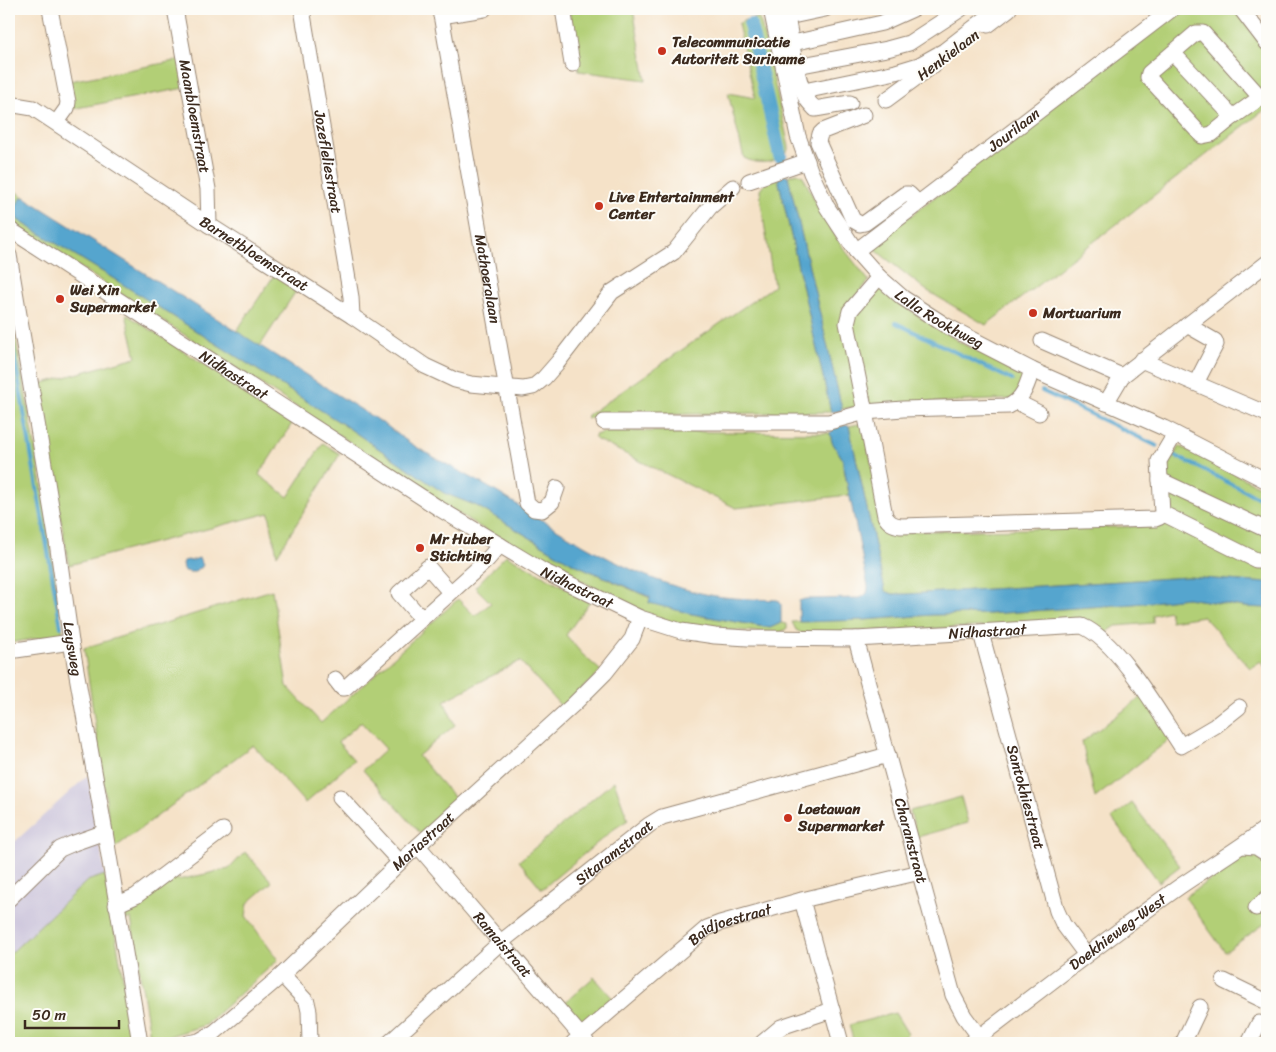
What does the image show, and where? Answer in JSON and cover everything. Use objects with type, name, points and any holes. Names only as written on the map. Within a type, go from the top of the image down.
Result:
[{"type":"street","points":[[50,9],[68,102],[67,108],[57,122]]},
{"type":"street","name":"Maanbloemstraat","points":[[175,9],[208,189],[209,225]]},
{"type":"street","name":"Jozefleliestraat","points":[[302,9],[351,296],[352,316]]},
{"type":"street","points":[[440,12],[484,9]]},
{"type":"street","points":[[563,9],[572,64]]},
{"type":"street","points":[[825,9],[779,14],[793,43],[797,66],[808,102],[815,109],[850,103]]},
{"type":"street","points":[[793,43],[882,23],[913,9]]},
{"type":"street","points":[[797,66],[909,44],[961,9]]},
{"type":"street","points":[[804,91],[896,72],[919,65],[944,51],[963,37],[993,13],[994,9]]},
{"type":"street","name":"Henkielaan","points":[[886,100],[1009,9]]},
{"type":"street","name":"Jourilaan","points":[[856,251],[1172,9]]},
{"type":"street","points":[[1241,9],[1267,43]]},
{"type":"street","name":"Mathoeralaan","points":[[440,12],[526,504],[534,509],[542,510],[552,502],[556,488]]},
{"type":"street","name":"Lalla Rookhweg","points":[[779,14],[798,136],[807,161],[827,207],[856,251],[879,276],[903,298],[945,325],[1032,370],[1175,434],[1267,482]]},
{"type":"street","points":[[1203,33],[1264,96],[1212,134],[1202,136],[1148,77],[1152,69],[1173,53],[1196,34],[1203,33]]},
{"type":"street","points":[[1173,53],[1233,117]]},
{"type":"street","name":"Barnetbloemstraat","points":[[9,104],[33,108],[57,122],[209,225],[438,373],[471,384],[533,387],[558,362],[612,292],[674,252],[710,207],[733,187]]},
{"type":"street","points":[[864,115],[822,132],[818,142],[853,220],[860,224],[865,223],[905,194],[909,194],[918,203]]},
{"type":"street","points":[[749,181],[807,161]]},
{"type":"street","name":"Nidhastraat","points":[[9,229],[440,509],[543,571],[640,618],[681,631],[748,638],[856,639],[1082,626],[1090,629],[1102,638],[1126,664],[1181,746],[1215,726],[1239,707]]},
{"type":"street","name":"Leysweg","points":[[9,255],[57,542],[71,642],[140,1043]]},
{"type":"street","points":[[1106,403],[1122,376],[1267,263]]},
{"type":"street","points":[[879,276],[850,311],[847,323],[885,516],[888,522],[901,526],[1155,519],[1160,517],[1162,513],[1159,461],[1175,434]]},
{"type":"street","points":[[1187,324],[1215,341],[1216,344],[1196,382]]},
{"type":"street","points":[[1042,341],[1122,376]]},
{"type":"street","points":[[1141,360],[1267,414]]},
{"type":"street","points":[[604,422],[829,422],[865,412],[1010,406],[1018,402],[1024,394],[1032,370]]},
{"type":"street","points":[[1018,402],[1039,413]]},
{"type":"street","points":[[1160,480],[1267,530]]},
{"type":"street","points":[[1162,513],[1256,560],[1263,560],[1267,557]]},
{"type":"street","points":[[335,679],[342,688],[345,688],[486,560],[500,545]]},
{"type":"street","points":[[421,618],[399,593],[428,567],[450,592]]},
{"type":"street","name":"Mariastraat","points":[[188,1043],[199,1041],[215,1032],[282,975],[400,862],[574,704],[605,673],[632,639],[640,618]]},
{"type":"street","name":"Santokhiestraat","points":[[981,633],[1057,911],[1063,924],[1086,955]]},
{"type":"street","name":"Charanstraat","points":[[856,639],[953,994],[978,1041]]},
{"type":"street","points":[[9,651],[71,642]]},
{"type":"street","name":"Sitaramstraat","points":[[389,1043],[501,942],[649,825],[662,817],[888,755]]},
{"type":"street","points":[[340,798],[400,862]]},
{"type":"street","name":"Doekhieweg-West","points":[[978,1041],[1086,955],[1181,886],[1243,846],[1267,827]]},
{"type":"street","points":[[116,905],[136,896],[223,830]]},
{"type":"street","points":[[9,899],[60,849],[74,842],[105,832]]},
{"type":"street","name":"Ramaistraat","points":[[418,846],[501,942],[580,1041]]},
{"type":"street","points":[[1243,846],[1256,847],[1267,854]]},
{"type":"street","name":"Baidjoestraat","points":[[580,1041],[706,928],[802,900],[920,872]]},
{"type":"street","points":[[802,900],[842,1043]]},
{"type":"street","points":[[282,975],[307,1002],[310,1043]]},
{"type":"street","points":[[1224,981],[1267,1002]]},
{"type":"street","points":[[1183,1043],[1200,1007]]},
{"type":"street","points":[[762,1043],[781,1027],[832,1010]]},
{"type":"street","points":[[1249,1043],[1259,1023]]},
{"type":"shaded area","points":[[88,775],[105,875],[87,881],[9,955],[9,847]]},
{"type":"green space","points":[[569,9],[633,9],[646,80],[579,71]]},
{"type":"green space","points":[[1182,9],[1234,9],[1267,52],[1267,108],[986,325],[926,290],[878,252],[875,247],[878,241],[1060,100]]},
{"type":"green space","points":[[758,18],[761,23],[789,147],[785,156],[764,162],[754,162],[744,158],[728,93],[755,98],[738,24],[745,20]]},
{"type":"green space","points":[[180,60],[185,88],[71,109],[70,81]]},
{"type":"green space","points":[[797,173],[803,176],[822,215],[844,249],[869,281],[850,303],[860,406],[842,409],[788,176]]},
{"type":"green space","points":[[778,178],[831,412],[624,415],[612,413],[587,419],[588,415],[774,286],[760,189],[768,179]]},
{"type":"green space","points":[[9,187],[24,197],[20,199],[18,220],[341,423],[444,493],[477,506],[572,563],[650,598],[649,602],[692,614],[770,628],[781,623],[787,624],[787,628],[780,633],[715,629],[672,622],[636,609],[493,535],[11,223],[9,218]]},
{"type":"green space","points":[[275,274],[298,288],[260,346],[236,332]]},
{"type":"green space","points":[[877,288],[963,344],[1024,375],[1015,399],[869,405],[851,326],[856,308]]},
{"type":"green space","points":[[126,314],[293,422],[259,475],[288,497],[323,443],[340,454],[277,555],[269,513],[69,565],[37,385],[136,357]]},
{"type":"green space","points":[[13,324],[43,490],[63,634],[9,643],[9,325]]},
{"type":"green space","points":[[864,423],[883,526],[886,531],[892,532],[1161,526],[1167,522],[1166,469],[1179,446],[1267,490],[1267,583],[1188,577],[907,594],[893,594],[885,591],[849,426]]},
{"type":"green space","points":[[609,431],[830,433],[832,442],[842,458],[849,495],[736,508],[595,439],[595,435]]},
{"type":"green space","points":[[506,555],[590,601],[566,635],[582,654],[601,671],[562,707],[520,661],[444,701],[455,725],[418,756],[458,802],[422,835],[363,770],[386,749],[361,722],[338,742],[354,760],[305,803],[253,745],[113,849],[84,648],[272,590],[287,686],[321,723],[458,599],[475,616],[491,603],[475,587]]},
{"type":"green space","points":[[1187,598],[1244,607],[1267,608],[1267,670],[1261,661],[1250,668],[1203,616],[1171,621],[1169,611],[1153,615],[1153,623],[1116,626],[1106,633],[1091,623],[802,633],[796,630],[792,622],[989,614],[1133,604]]},
{"type":"green space","points":[[1143,696],[1170,739],[1095,798],[1082,742]]},
{"type":"green space","points":[[614,781],[628,820],[614,829],[542,889],[519,861]]},
{"type":"green space","points":[[961,797],[968,823],[917,837],[910,811]]},
{"type":"green space","points":[[1132,803],[1180,866],[1159,882],[1112,818]]},
{"type":"green space","points":[[245,852],[272,882],[248,903],[246,916],[278,960],[205,1025],[160,1039],[150,1036],[131,918],[126,920],[124,906],[173,873],[178,880],[229,869]]},
{"type":"green space","points":[[1247,854],[1257,855],[1267,861],[1267,922],[1225,952],[1185,897]]},
{"type":"green space","points":[[105,875],[127,1001],[132,1043],[9,1043],[9,955],[87,881]]},
{"type":"green space","points":[[594,977],[615,1001],[584,1028],[562,1005]]},
{"type":"green space","points":[[895,1013],[908,1034],[895,1043],[854,1043],[849,1025]]},
{"type":"water","points":[[788,176],[841,411],[831,412],[778,178]]},
{"type":"water","points":[[24,197],[387,426],[414,446],[486,485],[571,538],[625,566],[681,588],[718,596],[778,600],[781,604],[781,623],[770,628],[692,614],[649,603],[650,597],[572,563],[477,506],[444,493],[341,423],[18,220],[14,210],[20,199]]},
{"type":"water","points":[[849,426],[885,591],[893,594],[907,594],[1188,577],[1267,583],[1267,608],[1244,607],[1187,598],[1133,604],[989,614],[801,622],[799,621],[799,601],[805,599],[860,598],[868,590],[842,458],[832,442],[830,433],[834,428]]},
{"type":"water","points":[[199,558],[203,565],[201,568],[195,572],[183,570],[183,561]]},
{"type":"waterway","points":[[750,25],[780,156]]},
{"type":"waterway","points":[[896,323],[1012,380]]},
{"type":"waterway","points":[[9,325],[61,627]]},
{"type":"waterway","points":[[1042,391],[1157,446]]},
{"type":"waterway","points":[[1174,455],[1267,502]]},
{"type":"place","name":"Telecommunicatie Autoriteit Suriname","points":[[662,51]]},
{"type":"place","name":"Live Entertainment Center","points":[[599,206]]},
{"type":"place","name":"Wei Xin Supermarket","points":[[60,299]]},
{"type":"place","name":"Mortuarium","points":[[1033,313]]},
{"type":"place","name":"Mr Huber Stichting","points":[[420,548]]},
{"type":"place","name":"Loetawan Supermarket","points":[[788,818]]}]
